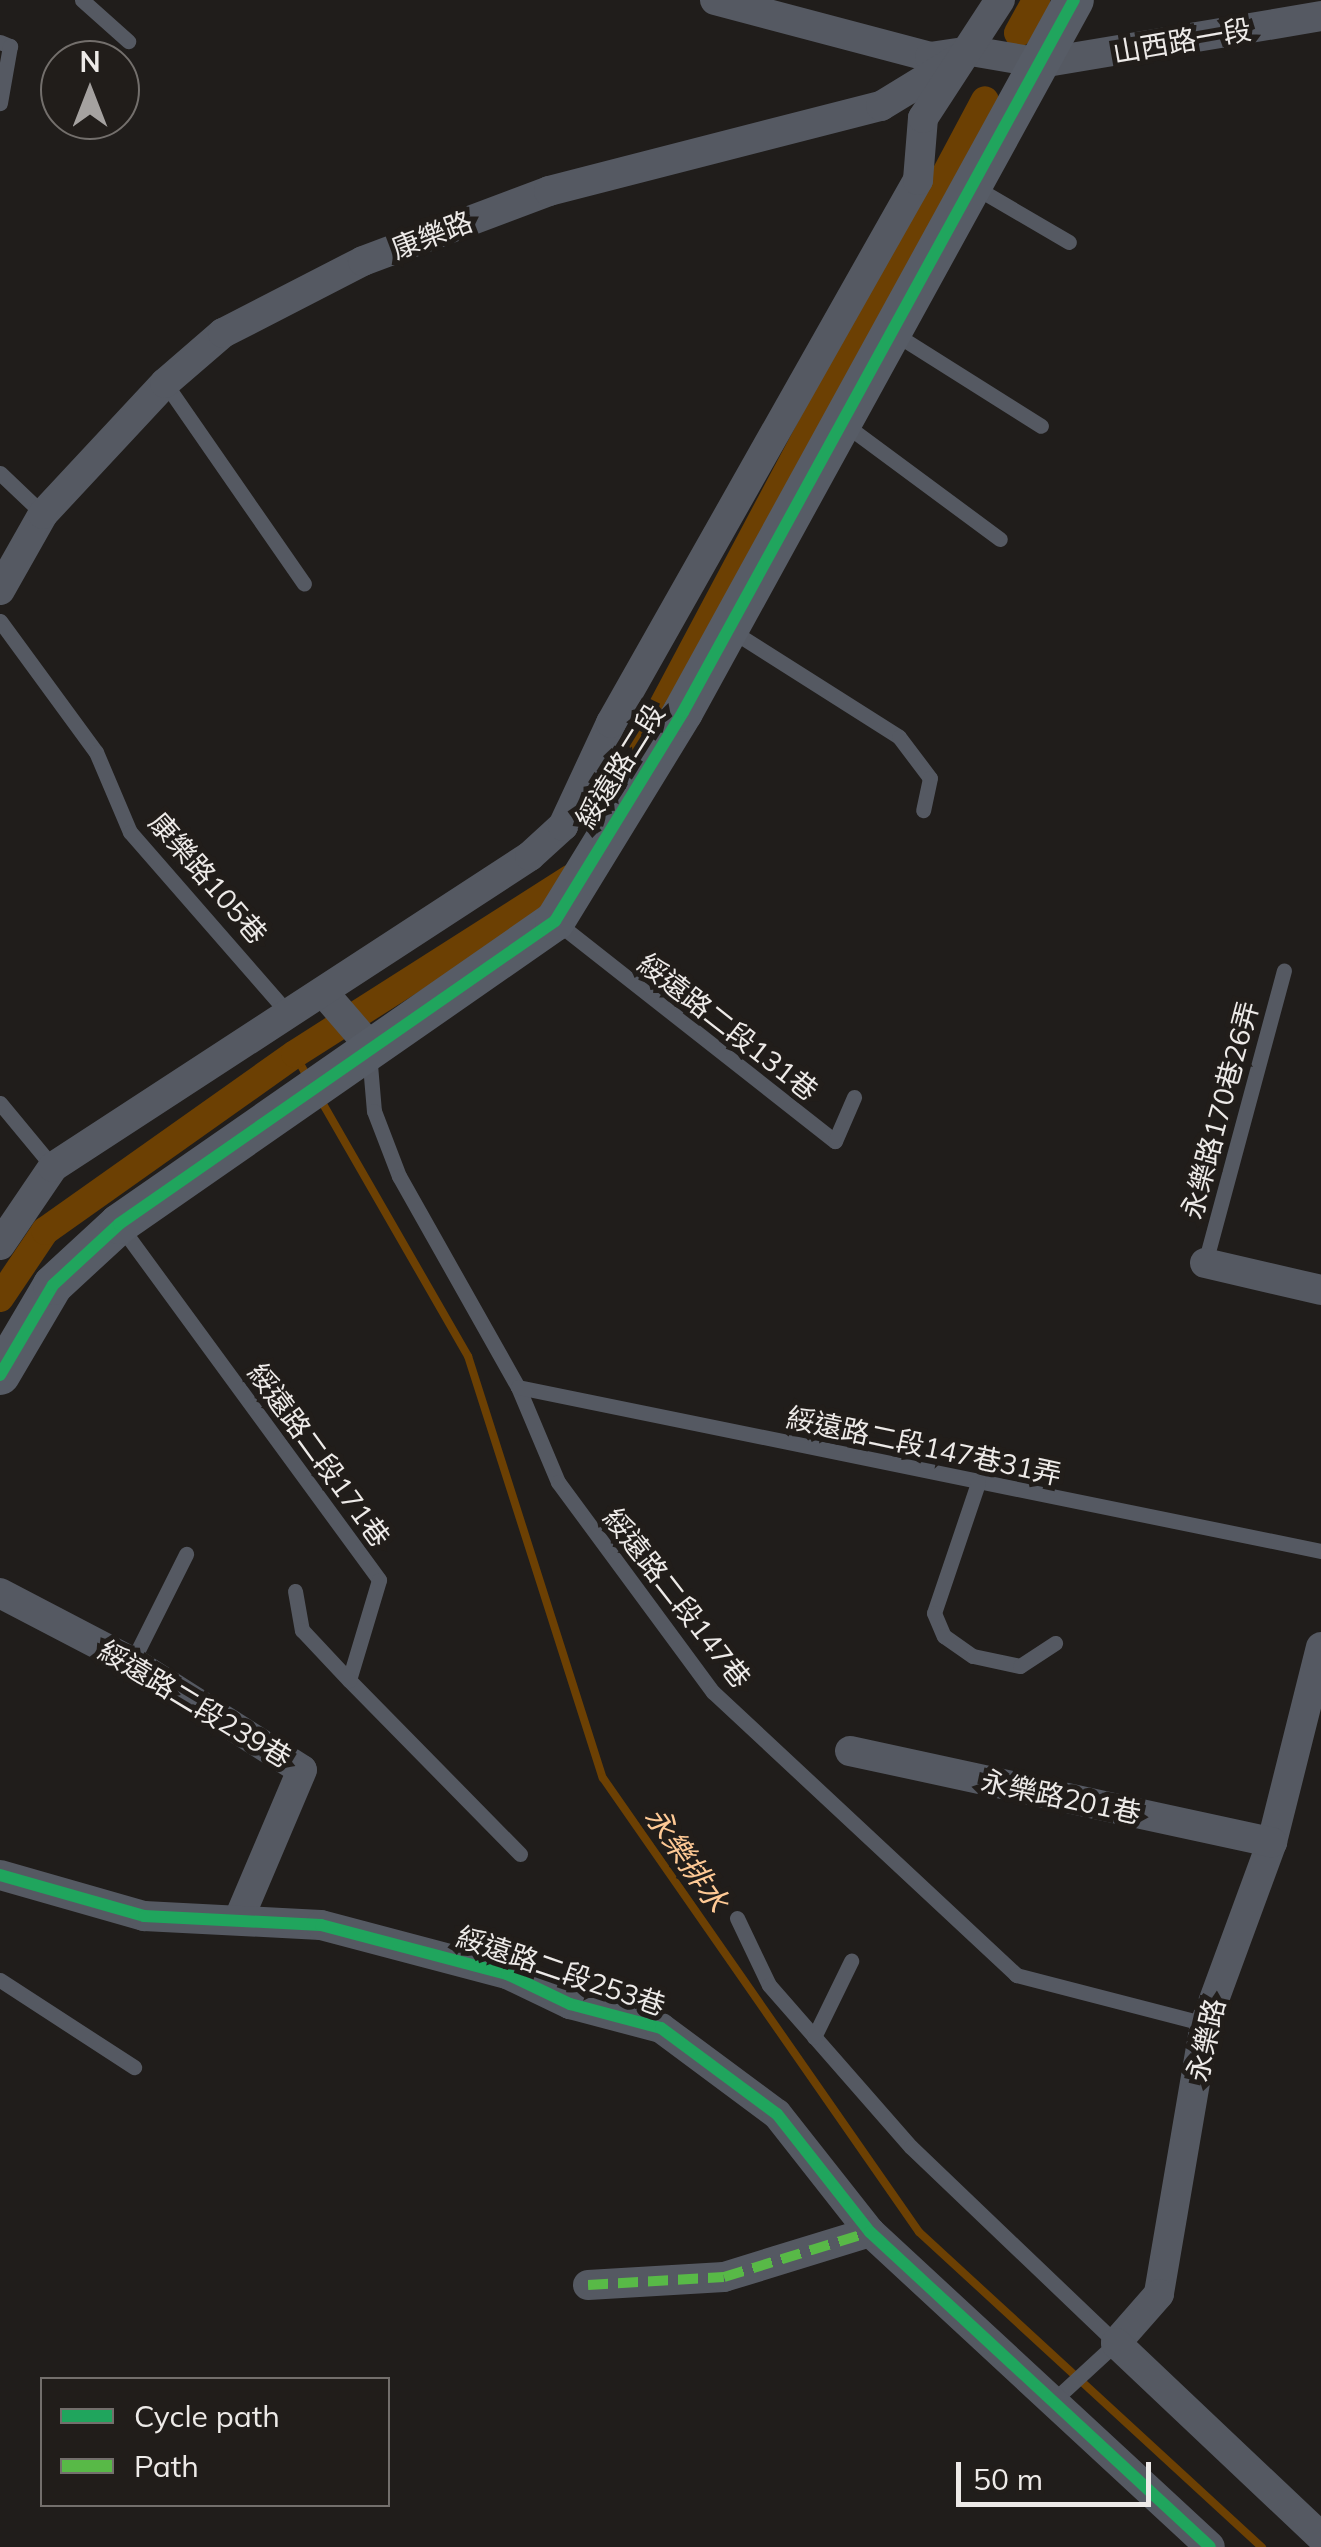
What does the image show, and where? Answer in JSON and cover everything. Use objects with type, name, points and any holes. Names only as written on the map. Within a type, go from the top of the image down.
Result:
[{"type":"street","name":"山西路一段","points":[[714,0],[930,57],[971,51],[1042,63],[1321,16]]},
{"type":"street","name":"綏遠路二段","points":[[0,1244],[53,1167],[530,856],[563,826],[612,723],[918,180],[923,118],[971,51],[1000,0]]},
{"type":"street","name":"綏遠路二段","points":[[0,1375],[53,1285],[119,1224],[359,1052],[555,921],[729,630],[1074,0]]},
{"type":"street","name":"康樂路","points":[[0,590],[44,514],[165,382],[224,332],[363,262],[636,163],[881,106],[971,51]]},
{"type":"street","points":[[324,993],[359,1052]]},
{"type":"street","points":[[1205,1263],[1321,1290]]},
{"type":"street","name":"綏遠路二段239巷","points":[[0,1594],[132,1662],[302,1770],[240,1916]]},
{"type":"street","name":"永樂路","points":[[1105,2352],[1159,2294],[1205,2024],[1272,1842],[1321,1647]]},
{"type":"street","name":"永樂路201巷","points":[[850,1752],[1272,1842]]},
{"type":"street","name":"綏遠路二段253巷","points":[[0,1876],[144,1916],[240,1916],[321,1926],[455,1960],[661,2028],[776,2114],[870,2232],[1063,2393],[1210,2547]]},
{"type":"street","points":[[588,2285],[724,2276],[870,2232]]},
{"type":"street","points":[[1105,2352],[1321,2537]]},
{"type":"lane","points":[[82,0],[128,40]]},
{"type":"lane","points":[[0,42],[10,46],[0,103]]},
{"type":"lane","points":[[971,186],[1069,242]]},
{"type":"lane","points":[[892,332],[1042,426]]},
{"type":"lane","points":[[165,382],[304,584]]},
{"type":"lane","points":[[843,423],[1000,539]]},
{"type":"lane","points":[[0,473],[44,514]]},
{"type":"lane","name":"康樂路105巷","points":[[0,621],[96,752],[130,832],[290,1014]]},
{"type":"lane","points":[[729,630],[899,737],[930,778],[923,810]]},
{"type":"lane","name":"綏遠路二段131巷","points":[[555,921],[835,1141],[854,1097]]},
{"type":"lane","name":"永樂路170巷26弄","points":[[1205,1263],[1284,970]]},
{"type":"lane","name":"綏遠路二段147巷","points":[[359,1052],[374,1111],[399,1176],[518,1387],[558,1482],[713,1692],[1016,1975],[1205,2024]]},
{"type":"lane","points":[[0,1103],[53,1167]]},
{"type":"lane","name":"綏遠路二段171巷","points":[[119,1224],[379,1580],[349,1680]]},
{"type":"lane","name":"綏遠路二段147巷31弄","points":[[518,1387],[1321,1551]]},
{"type":"lane","points":[[978,1483],[934,1612],[944,1636],[973,1656],[1020,1666],[1055,1643]]},
{"type":"lane","points":[[132,1662],[186,1554]]},
{"type":"lane","points":[[295,1591],[302,1630],[520,1854]]},
{"type":"lane","points":[[738,1918],[769,1986],[959,2198],[1105,2352]]},
{"type":"lane","points":[[814,2038],[851,1961]]},
{"type":"lane","points":[[0,1980],[134,2068]]},
{"type":"lane","name":"永樂路","points":[[1063,2393],[1105,2352]]},
{"type":"waterway","points":[[1018,33],[1036,0]]},
{"type":"waterway","points":[[643,743],[985,100]]},
{"type":"waterway","points":[[0,1298],[45,1231],[295,1054],[571,878]]},
{"type":"waterway","name":"永樂排水","points":[[295,1054],[307,1077]]},
{"type":"waterway","name":"永樂排水","points":[[319,1097],[468,1356],[603,1778],[919,2232],[1262,2547]]},
{"type":"marked path","points":[[588,2285],[724,2277],[870,2232]]},
{"type":"cycle path","points":[[0,1375],[53,1285],[119,1224],[555,921],[683,712],[1074,0]]},
{"type":"cycle path","points":[[0,1875],[144,1916],[321,1925],[507,1974],[570,2004],[661,2028],[777,2114],[870,2232],[1210,2547]]}]
